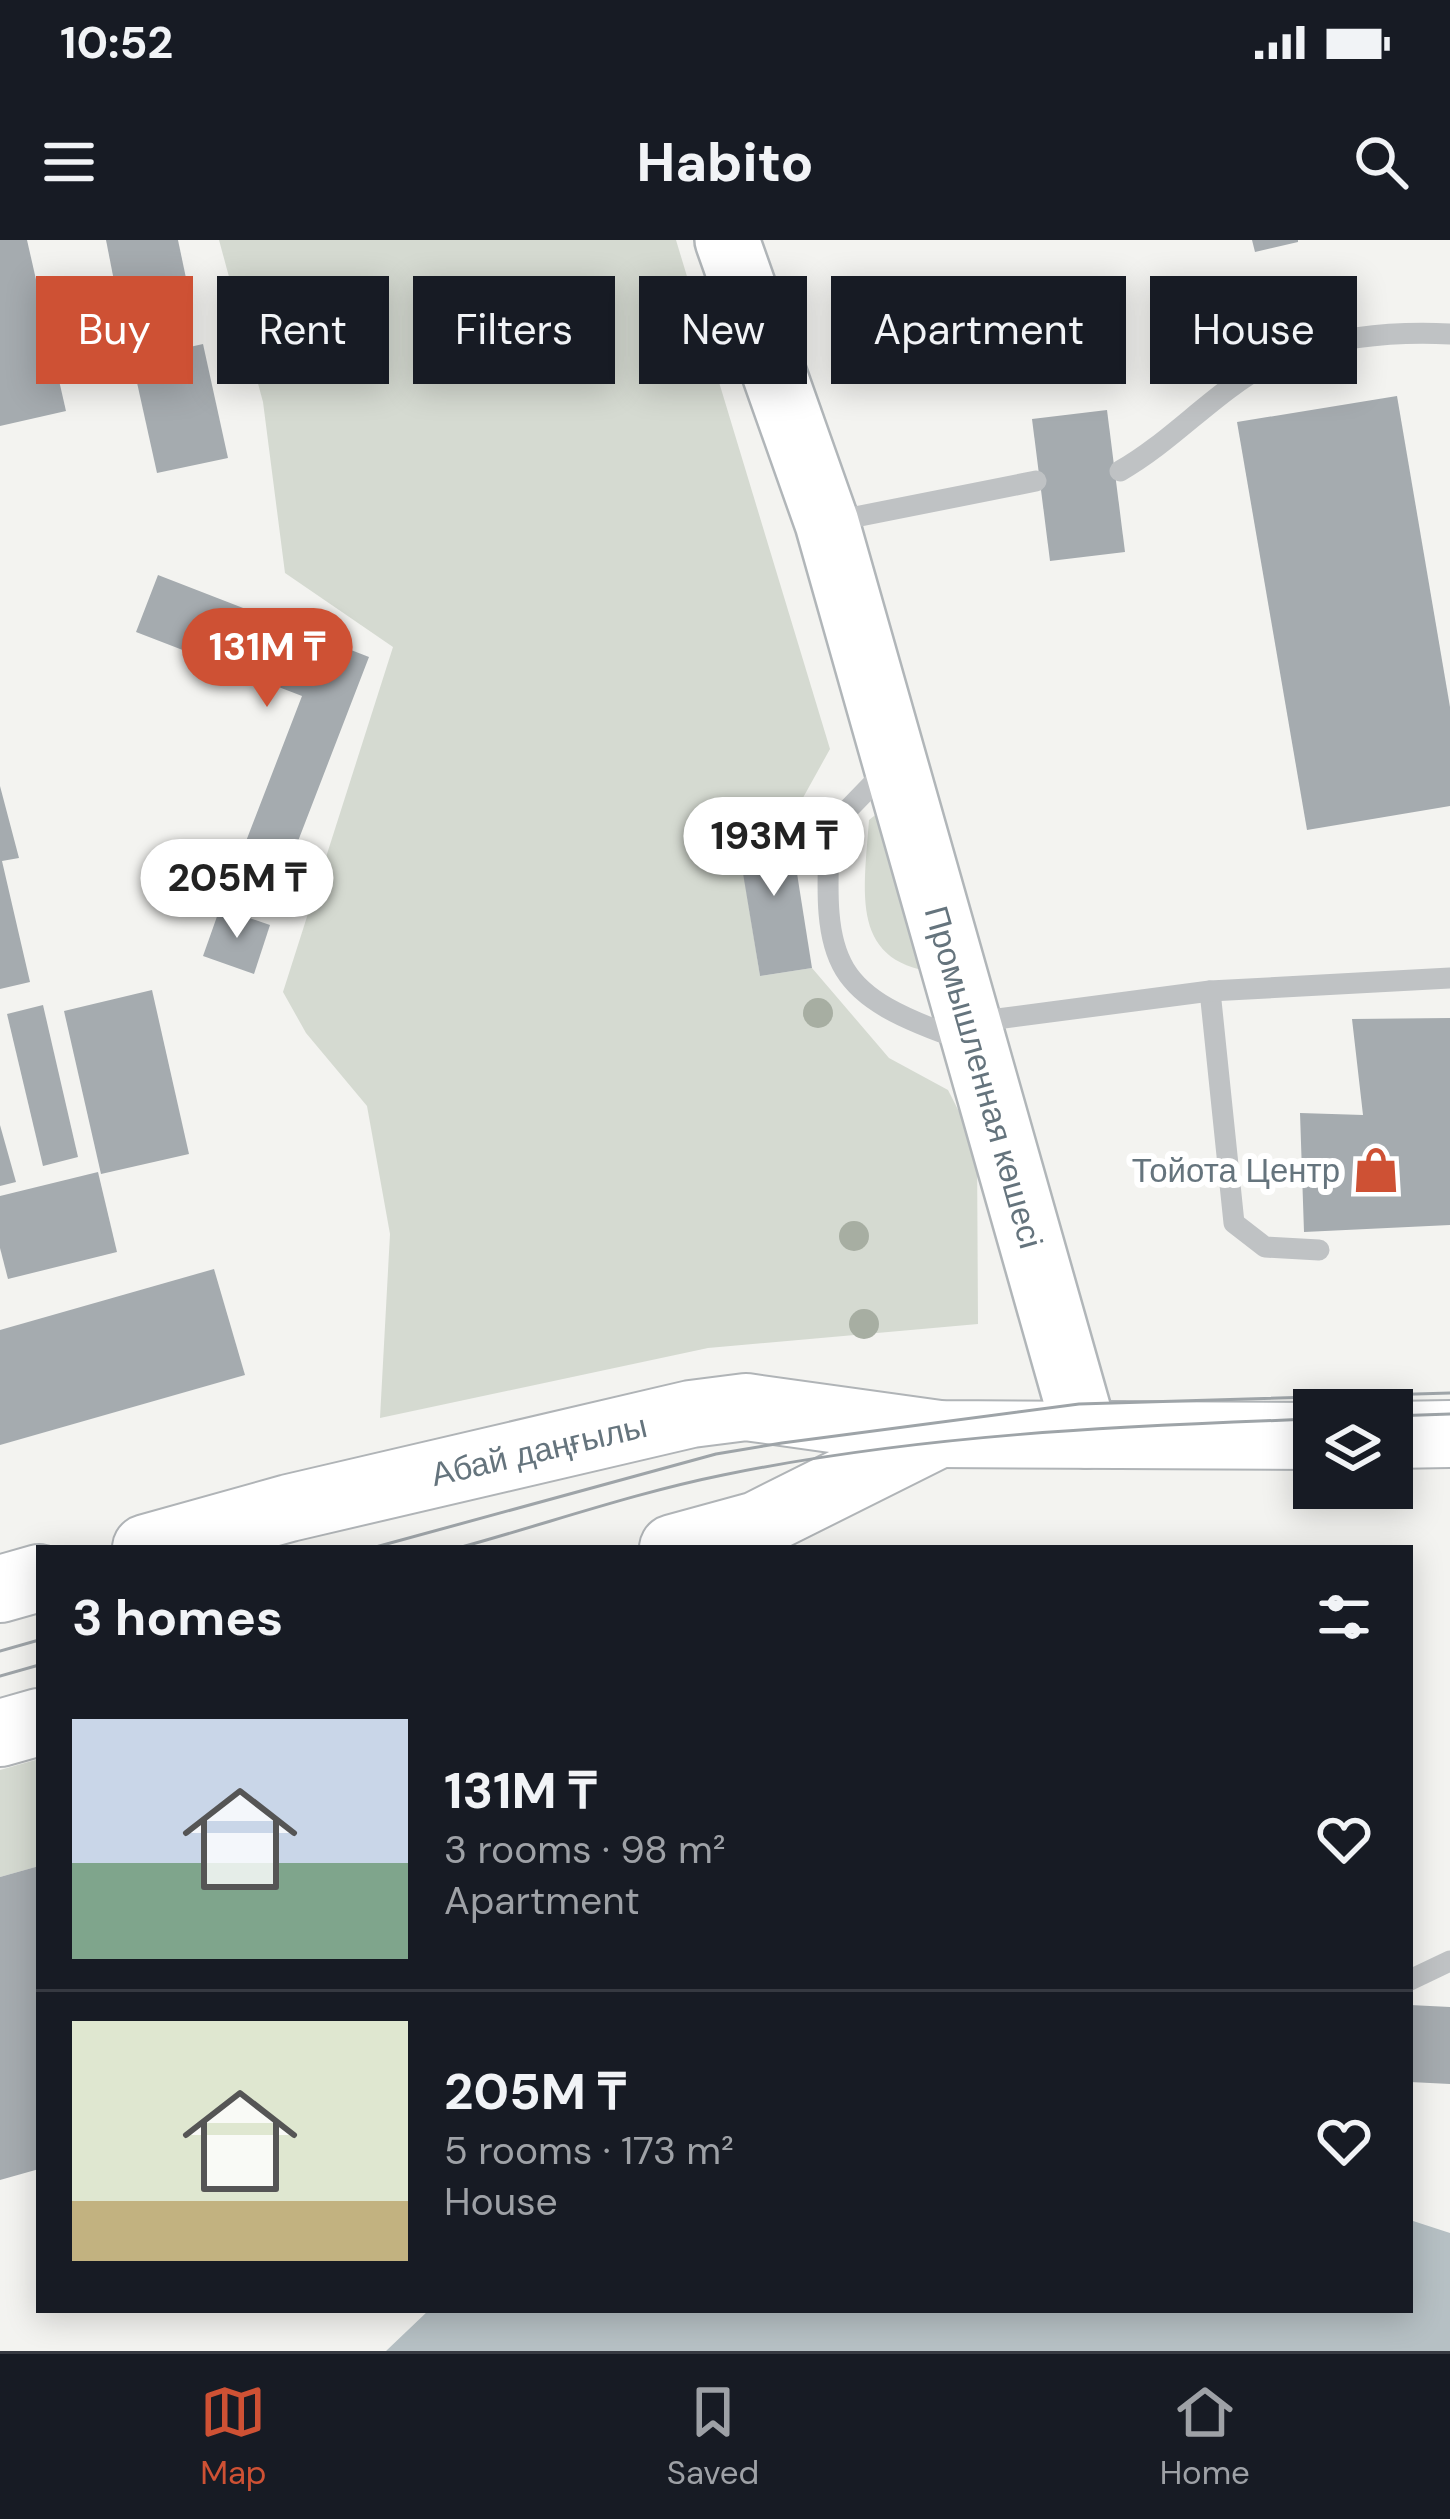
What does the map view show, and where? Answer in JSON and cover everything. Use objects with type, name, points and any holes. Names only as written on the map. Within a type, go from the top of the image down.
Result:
[{"type":"main road","name":"Промышленная көшесі","points":[[728,240],[827,523],[1086,1436]]},
{"type":"main road","name":"Абай даңғылы","points":[[157,1545],[290,1508],[691,1414],[746,1407],[939,1434],[1293,1436]]},
{"type":"main road","name":"Абай даңғылы","points":[[685,1545],[757,1525],[939,1434]]},
{"type":"main road","points":[[1413,1435],[1450,1435]]},
{"type":"main road","points":[[0,1589],[36,1579]]},
{"type":"main road","points":[[0,1733],[36,1724]]},
{"type":"lane","points":[[1120,471],[1154,452],[1269,363],[1347,340],[1409,332],[1450,334]]},
{"type":"lane","points":[[827,523],[1036,481]]},
{"type":"lane","points":[[895,762],[830,828],[826,896],[836,959],[858,992],[899,1018],[970,1033],[1210,992],[1450,978]]},
{"type":"lane","points":[[1210,992],[1234,1223],[1265,1246],[1318,1250]]},
{"type":"lane","points":[[1413,1979],[1450,1961]]},
{"type":"shaded area","points":[[219,240],[676,240],[687,276],[639,276],[639,384],[720,384],[830,749],[789,823],[737,832],[760,976],[812,968],[889,1058],[948,1090],[977,1147],[978,1324],[708,1348],[380,1418],[390,1234],[367,1106],[306,1033],[283,992],[393,647],[285,573],[258,384],[389,384],[389,276],[229,276]]},
{"type":"shaded area","points":[[903,793],[954,974],[920,970],[896,960],[879,945],[870,926],[865,878],[869,820]]},
{"type":"shaded area","points":[[36,1760],[36,1867],[0,1877],[0,1770]]},
{"type":"shaded area","points":[[1413,2221],[1450,2233],[1450,2351],[386,2351],[426,2313],[1413,2313]]},
{"type":"building","points":[[0,240],[27,240],[36,279],[36,384],[60,384],[66,411],[0,426]]},
{"type":"building","points":[[106,240],[178,240],[186,276],[113,276]]},
{"type":"building","points":[[1252,240],[1298,240],[1298,242],[1255,252]]},
{"type":"building","points":[[203,344],[228,458],[157,473],[137,384],[193,384],[193,346]]},
{"type":"building","points":[[1397,396],[1450,707],[1450,806],[1307,830],[1237,422]]},
{"type":"building","points":[[1107,410],[1125,552],[1050,561],[1032,419]]},
{"type":"building","points":[[158,575],[369,657],[273,906],[228,888],[302,696],[136,632]]},
{"type":"building","points":[[0,786],[19,858],[2,861],[30,982],[0,989]]},
{"type":"building","points":[[789,823],[812,968],[760,976],[736,831]]},
{"type":"building","points":[[220,908],[270,925],[254,974],[203,956]]},
{"type":"building","points":[[152,990],[189,1154],[101,1174],[64,1011]]},
{"type":"building","points":[[43,1005],[78,1157],[43,1166],[7,1014]]},
{"type":"building","name":"Тойота Центр","points":[[1450,1018],[1450,1225],[1304,1232],[1300,1113],[1363,1115],[1352,1019]]},
{"type":"building","points":[[0,1125],[16,1182],[0,1186]]},
{"type":"building","points":[[98,1172],[117,1252],[8,1279],[0,1248],[0,1196]]},
{"type":"building","points":[[214,1269],[245,1375],[0,1445],[0,1330]]},
{"type":"building","points":[[36,1867],[36,2170],[0,2180],[0,1877]]},
{"type":"building","points":[[1413,2005],[1450,2007],[1450,2084],[1413,2082]]},
{"type":"tram line","points":[[383,1545],[716,1454],[782,1443],[1079,1404],[1450,1393]]},
{"type":"tram line","points":[[1413,1415],[1450,1414]]},
{"type":"tram line","points":[[468,1545],[656,1491],[796,1461],[1017,1435],[1293,1420]]},
{"type":"tram line","points":[[0,1651],[36,1641]]},
{"type":"tram line","points":[[0,1676],[36,1666]]},
{"type":"place","name":"Тойота Центр","points":[[1376,1170]]}]
